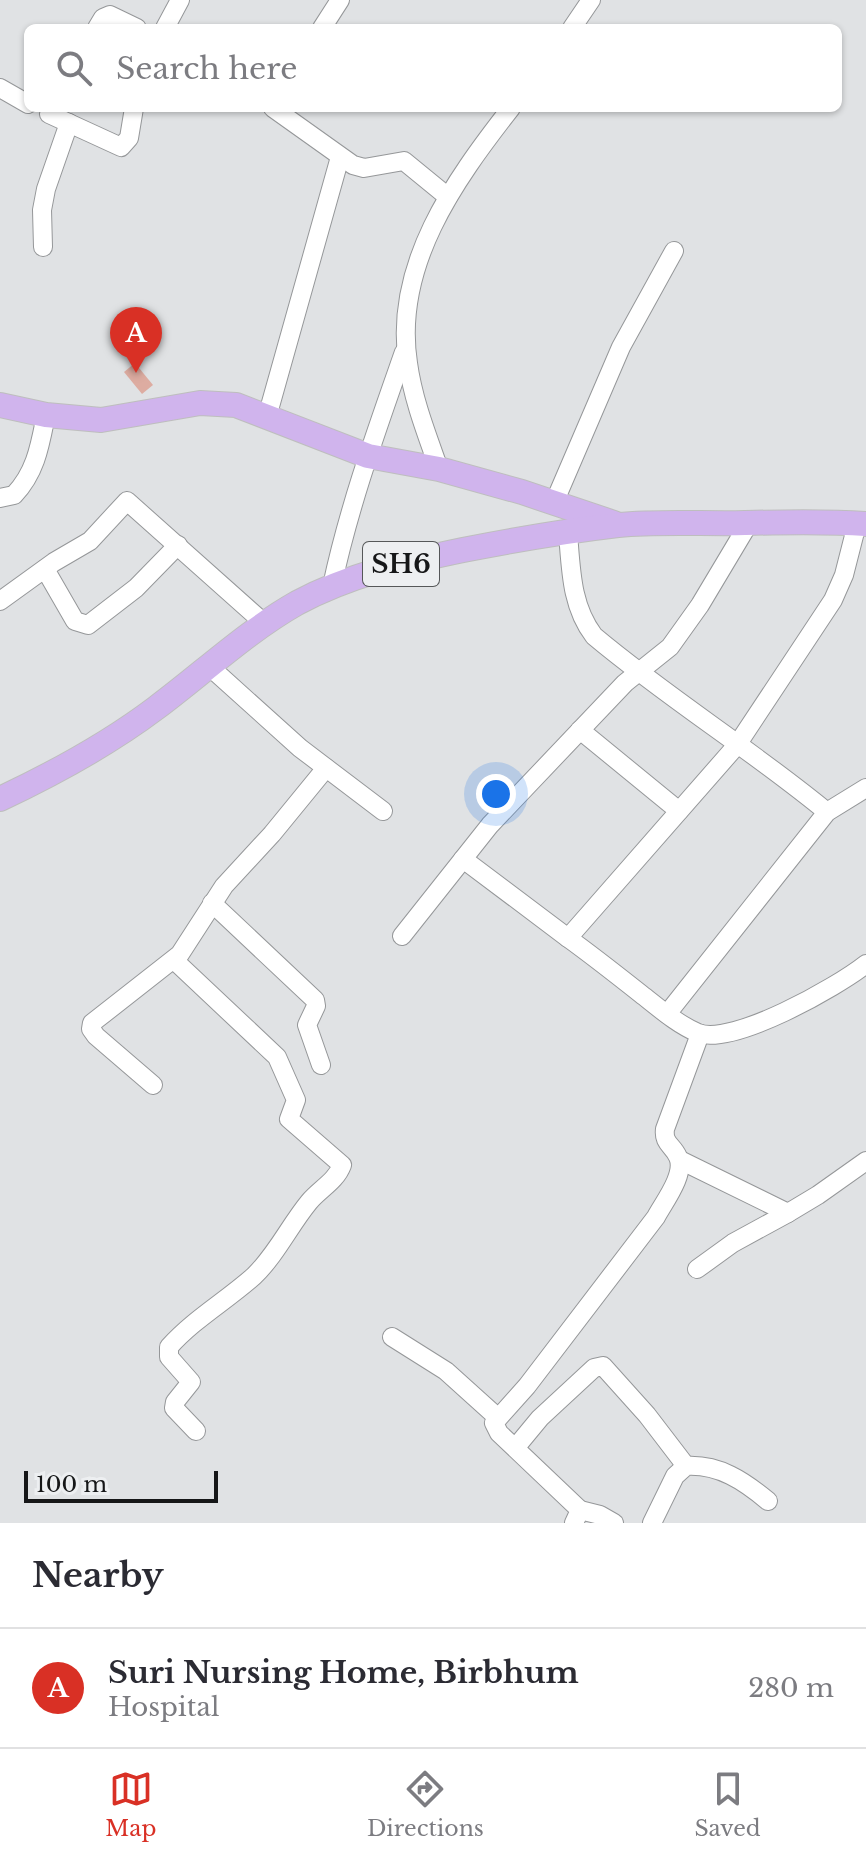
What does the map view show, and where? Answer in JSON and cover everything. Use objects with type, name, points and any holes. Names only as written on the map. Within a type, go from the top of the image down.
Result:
[{"type":"main road","points":[[0,405],[46,415],[101,420],[200,403],[236,405],[368,456],[439,469],[620,525]]},
{"type":"main road","name":"SH6","points":[[0,799],[72,764],[110,740],[265,624],[295,604],[332,586],[415,560],[504,542],[620,525],[861,524]]},
{"type":"street","points":[[167,24],[180,0]]},
{"type":"street","points":[[325,24],[340,0]]},
{"type":"street","points":[[575,24],[591,0]]},
{"type":"street","points":[[99,24],[110,15],[129,24]]},
{"type":"street","points":[[0,88],[24,102]]},
{"type":"street","points":[[50,112],[113,145],[123,146],[129,138],[133,112]]},
{"type":"street","points":[[278,112],[340,157],[364,168],[404,161],[448,197]]},
{"type":"street","points":[[439,469],[420,417],[408,364],[408,301],[432,226],[448,197],[508,112]]},
{"type":"street","points":[[43,247],[42,210],[46,189],[69,123]]},
{"type":"street","points":[[267,417],[340,157]]},
{"type":"street","points":[[554,503],[621,347],[674,251]]},
{"type":"street","points":[[332,586],[340,546],[406,345]]},
{"type":"street","points":[[0,498],[14,495],[31,472],[46,415]]},
{"type":"street","points":[[0,601],[98,534],[126,501],[265,624]]},
{"type":"street","points":[[402,936],[490,825],[638,672],[670,647],[700,605],[749,523]]},
{"type":"street","points":[[568,938],[737,745],[833,600],[861,524]]},
{"type":"street","points":[[568,533],[575,599],[580,616],[594,636],[827,812]]},
{"type":"street","points":[[45,569],[75,621],[88,625],[136,588],[178,545]]},
{"type":"street","points":[[209,666],[300,748],[383,811]]},
{"type":"street","points":[[580,730],[679,811]]},
{"type":"street","points":[[153,1085],[96,1036],[91,1026],[108,1009],[174,960],[189,943],[224,886],[326,768]]},
{"type":"street","points":[[667,1014],[827,812],[866,788]]},
{"type":"street","points":[[463,859],[667,1014],[700,1034],[738,1030],[811,1000],[866,964]]},
{"type":"street","points":[[212,903],[315,1000],[316,1006],[307,1025],[321,1065]]},
{"type":"street","points":[[174,960],[277,1057],[296,1100],[289,1119],[342,1165],[335,1177],[299,1214],[268,1261],[254,1276],[191,1324],[169,1347],[169,1357],[191,1382],[176,1399],[174,1408],[196,1431]]},
{"type":"street","points":[[700,1034],[664,1139],[680,1160],[788,1213]]},
{"type":"street","points":[[614,1523],[600,1515],[577,1516],[494,1426],[497,1417],[527,1386],[656,1217],[679,1173],[680,1160]]},
{"type":"street","points":[[697,1269],[733,1243],[818,1195],[866,1161]]},
{"type":"street","points":[[392,1337],[446,1371],[497,1417]]},
{"type":"street","points":[[516,1447],[540,1418],[594,1368],[603,1366],[647,1415],[686,1466],[722,1471],[737,1477],[768,1501]]},
{"type":"street","points":[[652,1523],[675,1476],[686,1466]]},
{"type":"building","points":[[135,363],[153,385],[142,394],[124,372]]},
{"type":"place","name":"Suri Nursing Home, Birbhum","points":[[136,373]]}]
